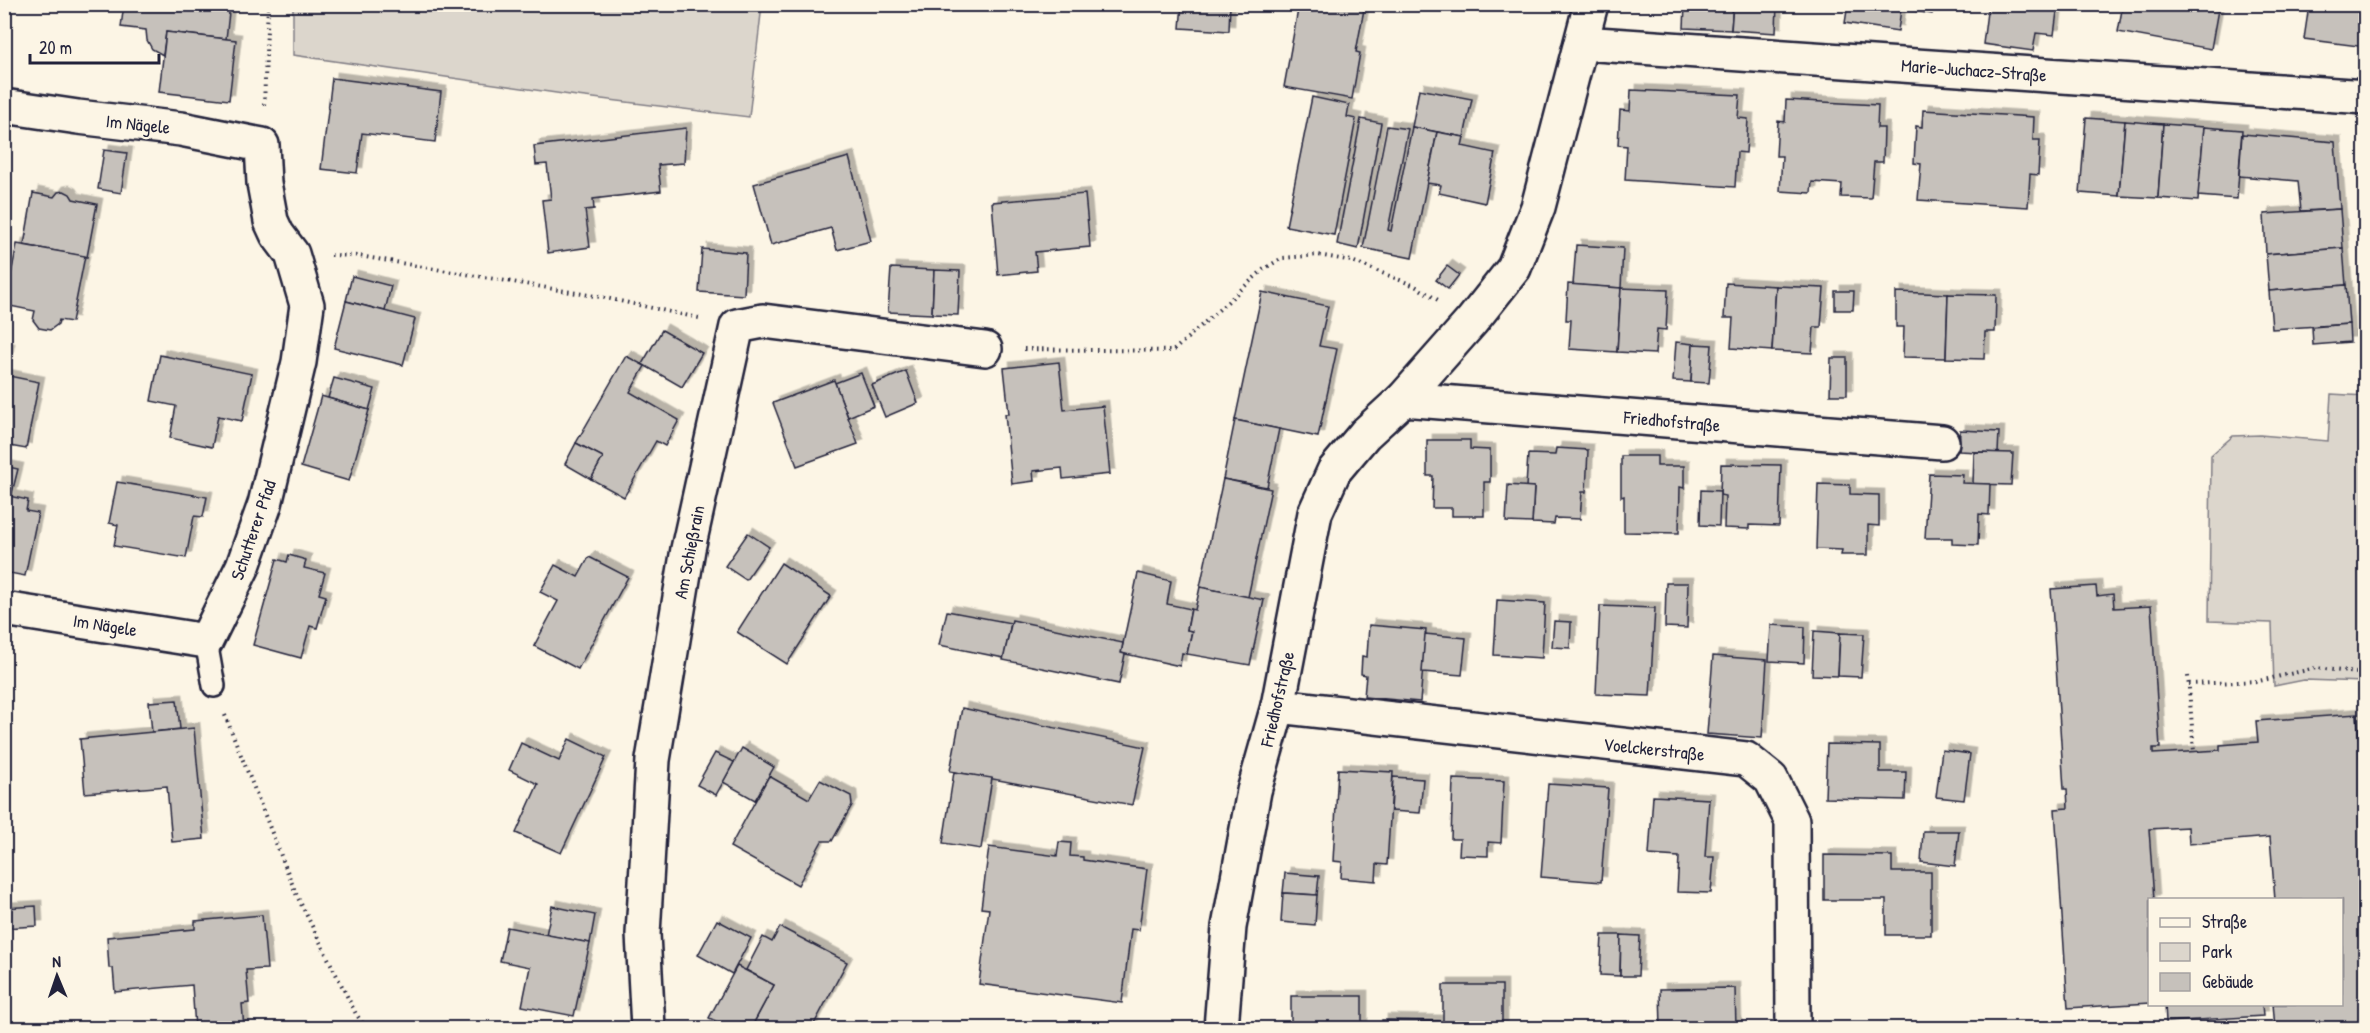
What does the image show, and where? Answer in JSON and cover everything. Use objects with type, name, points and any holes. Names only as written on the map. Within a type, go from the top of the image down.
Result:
[{"type":"street","name":"Friedhofstraße","points":[[1221,1029],[1233,904],[1254,791],[1278,706],[1315,513],[1334,471],[1365,434],[1403,399],[1472,321],[1514,268],[1538,207],[1591,4]]},
{"type":"street","name":"Marie-Juchacz-Straße","points":[[1582,43],[2366,98]]},
{"type":"street","name":"Im Nägele","points":[[7,115],[181,129],[262,145]]},
{"type":"street","name":"Schutterer Pfad","points":[[206,641],[243,566],[265,504],[299,363],[307,305],[292,254],[277,234],[271,220],[264,183],[262,145]]},
{"type":"street","points":[[737,326],[763,321],[985,349]]},
{"type":"street","name":"Am Schießrain","points":[[648,1029],[643,934],[654,760],[688,549],[737,326]]},
{"type":"street","name":"Friedhofstraße","points":[[1403,399],[1942,442]]},
{"type":"street","name":"Im Nägele","points":[[4,609],[206,641]]},
{"type":"street","name":"Voelckerstraße","points":[[1278,706],[1746,759],[1771,779],[1792,821],[1793,1029]]},
{"type":"lane","points":[[206,641],[214,687]]},
{"type":"path","points":[[262,145],[268,4]]},
{"type":"path","points":[[292,254],[359,256],[602,297],[737,326]]},
{"type":"path","points":[[985,349],[1173,351],[1264,269],[1282,258],[1318,255],[1352,261],[1415,286],[1472,321]]},
{"type":"path","points":[[2189,684],[2259,681],[2316,668],[2366,674]]},
{"type":"path","points":[[2188,676],[2194,752]]},
{"type":"path","points":[[214,687],[297,896],[356,1014],[366,1029]]},
{"type":"green space","points":[[293,5],[762,5],[749,117],[577,96],[293,55]]},
{"type":"green space","points":[[2331,394],[2365,396],[2365,682],[2304,680],[2274,686],[2272,623],[2209,621],[2211,455],[2233,436],[2260,435],[2328,441]]},
{"type":"building","points":[[124,4],[230,4],[226,39],[166,32],[163,55],[152,49],[147,40],[146,30],[121,27]]},
{"type":"building","points":[[1182,4],[1230,4],[1229,31],[1180,28]]},
{"type":"building","points":[[1299,4],[1365,4],[1356,52],[1360,53],[1352,99],[1284,87]]},
{"type":"building","points":[[1680,4],[1733,4],[1731,30],[1684,28],[1685,5]]},
{"type":"building","points":[[1733,4],[1777,4],[1776,33],[1731,30]]},
{"type":"building","points":[[1848,4],[1933,4],[1932,14],[1901,9],[1898,31],[1845,23]]},
{"type":"building","points":[[1988,4],[2058,4],[2054,35],[2036,33],[2033,51],[1983,44]]},
{"type":"building","points":[[2123,4],[2219,4],[2211,49],[2118,32]]},
{"type":"building","points":[[2302,4],[2366,4],[2366,47],[2304,39],[2308,12],[2302,10]]},
{"type":"building","points":[[166,32],[236,40],[229,100],[159,92]]},
{"type":"building","points":[[332,78],[441,92],[435,142],[362,133],[357,173],[321,169]]},
{"type":"building","points":[[1419,89],[1472,99],[1464,137],[1412,127]]},
{"type":"building","points":[[1631,90],[1740,95],[1738,118],[1748,119],[1746,153],[1737,152],[1735,187],[1625,180],[1627,146],[1618,145],[1620,110],[1630,111]]},
{"type":"building","points":[[1312,97],[1349,105],[1347,117],[1356,119],[1334,235],[1286,226]]},
{"type":"building","points":[[1786,100],[1878,105],[1877,128],[1884,128],[1883,162],[1874,162],[1871,198],[1841,197],[1842,184],[1812,182],[1811,193],[1780,191],[1782,156],[1776,156],[1778,121],[1785,122]]},
{"type":"building","points":[[1923,110],[2034,117],[2033,140],[2040,140],[2038,175],[2030,174],[2028,207],[1918,200],[1921,164],[1914,163],[1916,126],[1922,127]]},
{"type":"building","points":[[2086,118],[2125,121],[2119,196],[2080,193]]},
{"type":"building","points":[[1361,119],[1381,123],[1358,249],[1337,244]]},
{"type":"building","points":[[2125,121],[2163,124],[2158,198],[2119,196]]},
{"type":"building","points":[[2163,124],[2204,127],[2198,201],[2158,198]]},
{"type":"building","points":[[1387,126],[1408,129],[1388,230],[1391,231],[1412,127],[1437,132],[1412,258],[1363,248]]},
{"type":"building","points":[[2204,127],[2242,130],[2237,199],[2198,196]]},
{"type":"building","points":[[686,128],[684,163],[658,165],[661,191],[593,199],[594,209],[585,210],[590,247],[548,253],[542,200],[551,199],[547,164],[536,165],[534,146]]},
{"type":"building","points":[[1437,132],[1464,137],[1462,146],[1495,153],[1485,203],[1439,193],[1441,185],[1427,183]]},
{"type":"building","points":[[2242,134],[2335,142],[2340,209],[2301,211],[2298,181],[2239,176]]},
{"type":"building","points":[[104,150],[127,153],[121,193],[98,189]]},
{"type":"building","points":[[849,157],[871,241],[837,250],[831,228],[771,245],[754,184]]},
{"type":"building","points":[[64,191],[73,199],[97,204],[87,257],[24,245],[33,193],[54,197],[58,192]]},
{"type":"building","points":[[1085,194],[1090,247],[1035,252],[1037,271],[998,275],[992,202]]},
{"type":"building","points":[[2340,209],[2343,248],[2266,254],[2264,214]]},
{"type":"building","points":[[17,244],[85,256],[72,322],[59,320],[58,324],[50,330],[39,328],[33,320],[35,311],[5,305]]},
{"type":"building","points":[[1576,245],[1623,248],[1621,288],[1573,285]]},
{"type":"building","points":[[2343,248],[2346,285],[2269,291],[2266,254]]},
{"type":"building","points":[[702,249],[746,253],[744,295],[699,292]]},
{"type":"building","points":[[1447,266],[1459,275],[1448,289],[1436,280]]},
{"type":"building","points":[[891,268],[934,270],[932,314],[888,312]]},
{"type":"building","points":[[934,270],[960,271],[958,315],[932,314]]},
{"type":"building","points":[[352,276],[391,286],[385,311],[346,301]]},
{"type":"building","points":[[1726,283],[1776,286],[1772,351],[1731,348],[1733,318],[1724,318]]},
{"type":"building","points":[[1568,284],[1621,288],[1617,352],[1569,349],[1571,320],[1566,320]]},
{"type":"building","points":[[2346,285],[2349,324],[2272,329],[2269,291]]},
{"type":"building","points":[[1776,286],[1824,288],[1821,327],[1814,327],[1812,353],[1772,351]]},
{"type":"building","points":[[1621,288],[1668,290],[1666,330],[1657,329],[1655,354],[1617,352]]},
{"type":"building","points":[[1835,291],[1854,291],[1853,310],[1835,310]]},
{"type":"building","points":[[1262,292],[1328,306],[1319,346],[1337,349],[1318,437],[1235,420]]},
{"type":"building","points":[[1896,292],[1948,294],[1946,358],[1903,357],[1904,327],[1896,327]]},
{"type":"building","points":[[1948,294],[1996,295],[1995,332],[1985,332],[1984,359],[1946,358]]},
{"type":"building","points":[[346,301],[415,319],[403,365],[334,348]]},
{"type":"building","points":[[2349,324],[2350,342],[2313,345],[2312,327]]},
{"type":"building","points":[[662,330],[702,353],[682,387],[642,364]]},
{"type":"building","points":[[1676,342],[1693,344],[1691,382],[1673,381]]},
{"type":"building","points":[[1693,344],[1712,345],[1709,383],[1691,382]]},
{"type":"building","points":[[4,348],[9,349],[4,374]]},
{"type":"building","points":[[160,355],[252,374],[242,421],[218,416],[212,447],[170,438],[176,406],[151,401]]},
{"type":"building","points":[[626,356],[645,366],[630,392],[679,420],[665,446],[656,441],[624,497],[591,479],[603,457],[576,443]]},
{"type":"building","points":[[1831,358],[1847,358],[1847,395],[1830,395]]},
{"type":"building","points":[[1059,362],[1064,410],[1103,406],[1110,474],[1063,479],[1062,468],[1033,471],[1034,481],[1012,484],[1005,414],[1009,414],[1004,368]]},
{"type":"building","points":[[906,371],[918,403],[885,417],[872,385]]},
{"type":"building","points":[[861,373],[874,406],[848,417],[835,383]]},
{"type":"building","points":[[4,375],[39,382],[26,449],[4,445]]},
{"type":"building","points":[[334,378],[375,389],[369,410],[328,398]]},
{"type":"building","points":[[834,380],[858,444],[797,466],[773,403]]},
{"type":"building","points":[[321,396],[369,410],[349,481],[301,467]]},
{"type":"building","points":[[1235,420],[1279,429],[1267,487],[1223,479]]},
{"type":"building","points":[[1960,430],[1999,432],[1998,453],[1959,451]]},
{"type":"building","points":[[1427,440],[1470,440],[1470,449],[1490,450],[1490,482],[1484,482],[1484,516],[1452,516],[1452,508],[1432,508],[1433,476],[1427,476]]},
{"type":"building","points":[[576,443],[603,457],[591,479],[565,464]]},
{"type":"building","points":[[1556,448],[1588,450],[1586,492],[1582,492],[1580,519],[1555,518],[1554,524],[1532,523],[1534,487],[1526,487],[1528,454],[1555,455]]},
{"type":"building","points":[[1974,452],[2013,453],[2011,485],[1973,484]]},
{"type":"building","points":[[1621,456],[1657,456],[1657,466],[1684,466],[1684,488],[1680,487],[1679,533],[1624,532]]},
{"type":"building","points":[[1721,464],[1781,465],[1779,526],[1749,525],[1749,529],[1724,528],[1725,496],[1720,495]]},
{"type":"building","points":[[4,466],[18,469],[11,497],[4,495]]},
{"type":"building","points":[[1929,474],[1963,475],[1962,483],[1990,484],[1989,515],[1979,514],[1978,545],[1952,544],[1952,538],[1925,538]]},
{"type":"building","points":[[1223,479],[1271,489],[1248,597],[1200,587]]},
{"type":"building","points":[[117,482],[207,497],[203,517],[194,516],[186,558],[114,546],[118,525],[109,523]]},
{"type":"building","points":[[1818,484],[1850,485],[1850,494],[1879,495],[1879,526],[1868,525],[1868,555],[1841,555],[1842,550],[1816,549]]},
{"type":"building","points":[[1508,485],[1534,487],[1532,523],[1506,522]]},
{"type":"building","points":[[1701,490],[1720,491],[1719,526],[1700,525]]},
{"type":"building","points":[[4,495],[28,500],[26,511],[38,513],[25,576],[4,572]]},
{"type":"building","points":[[748,533],[769,547],[746,580],[725,566]]},
{"type":"building","points":[[289,555],[306,560],[304,568],[325,573],[319,594],[326,596],[317,628],[310,626],[301,658],[253,645],[277,559],[287,562]]},
{"type":"building","points":[[589,557],[628,577],[578,669],[534,646],[558,601],[540,592],[555,565],[578,577]]},
{"type":"building","points":[[781,563],[831,596],[787,664],[737,632]]},
{"type":"building","points":[[1138,573],[1171,581],[1167,604],[1191,609],[1187,630],[1192,631],[1187,654],[1182,653],[1180,666],[1121,653]]},
{"type":"building","points":[[1666,583],[1688,583],[1687,628],[1665,627]]},
{"type":"building","points":[[2096,586],[2097,596],[2113,594],[2114,608],[2151,606],[2160,748],[2153,748],[2153,754],[2220,750],[2220,745],[2258,742],[2256,721],[2357,714],[2366,843],[2366,911],[2364,911],[2366,1028],[2275,1028],[2273,1006],[2343,1006],[2343,898],[2275,898],[2270,837],[2189,844],[2188,827],[2149,829],[2154,898],[2148,898],[2148,1003],[2068,1008],[2055,809],[2068,808],[2067,789],[2064,789],[2051,589]]},
{"type":"building","points":[[1200,587],[1264,600],[1250,665],[1187,654],[1192,631],[1187,630],[1191,609],[1195,610]]},
{"type":"building","points":[[1497,600],[1545,603],[1542,658],[1494,655]]},
{"type":"building","points":[[1600,606],[1655,608],[1650,696],[1596,694]]},
{"type":"building","points":[[947,611],[1011,623],[1004,658],[939,645]]},
{"type":"building","points":[[1012,620],[1123,643],[1121,653],[1125,654],[1119,684],[1003,660]]},
{"type":"building","points":[[1554,621],[1571,622],[1570,648],[1552,647]]},
{"type":"building","points":[[1369,625],[1426,630],[1420,702],[1364,697],[1366,675],[1361,674],[1362,656],[1367,657]]},
{"type":"building","points":[[1771,625],[1805,627],[1804,663],[1769,661]]},
{"type":"building","points":[[1814,631],[1840,633],[1838,676],[1812,675]]},
{"type":"building","points":[[1840,633],[1864,634],[1861,677],[1838,676]]},
{"type":"building","points":[[1425,634],[1466,638],[1462,675],[1422,672]]},
{"type":"building","points":[[1713,656],[1767,660],[1762,738],[1707,734]]},
{"type":"building","points":[[177,700],[180,729],[152,732],[149,702]]},
{"type":"building","points":[[962,708],[1145,747],[1132,805],[950,771]]},
{"type":"building","points":[[194,728],[204,839],[172,842],[167,786],[85,793],[80,739]]},
{"type":"building","points":[[569,739],[606,757],[561,853],[516,833],[538,784],[509,770],[521,743],[559,761]]},
{"type":"building","points":[[1827,744],[1880,745],[1880,772],[1906,772],[1905,800],[1825,798]]},
{"type":"building","points":[[742,748],[774,767],[755,800],[723,782]]},
{"type":"building","points":[[1942,750],[1970,754],[1964,800],[1936,797]]},
{"type":"building","points":[[715,753],[734,762],[716,795],[697,785]]},
{"type":"building","points":[[1338,769],[1393,772],[1387,865],[1377,864],[1376,881],[1341,878],[1342,862],[1333,861]]},
{"type":"building","points":[[954,772],[992,778],[981,849],[943,843]]},
{"type":"building","points":[[769,776],[809,799],[820,780],[851,796],[852,805],[832,841],[822,841],[798,885],[730,847]]},
{"type":"building","points":[[1393,777],[1423,779],[1420,813],[1391,811]]},
{"type":"building","points":[[1453,779],[1504,781],[1501,843],[1488,842],[1488,856],[1459,855],[1460,839],[1451,839]]},
{"type":"building","points":[[1548,784],[1608,788],[1601,882],[1541,877]]},
{"type":"building","points":[[1653,796],[1709,799],[1705,857],[1714,857],[1711,893],[1677,892],[1679,857],[1649,855]]},
{"type":"building","points":[[1923,831],[1959,831],[1955,866],[1921,862]]},
{"type":"building","points":[[1059,842],[1071,843],[1070,856],[1083,857],[1083,860],[1147,869],[1139,930],[1131,929],[1122,1003],[979,984],[989,909],[981,908],[989,847],[1057,856]]},
{"type":"building","points":[[1824,855],[1892,856],[1892,872],[1931,872],[1931,935],[1886,935],[1886,900],[1824,900]]},
{"type":"building","points":[[1285,873],[1319,876],[1317,895],[1283,893]]},
{"type":"building","points":[[1283,893],[1317,895],[1315,925],[1281,922]]},
{"type":"building","points":[[36,906],[37,926],[4,928],[4,908]]},
{"type":"building","points":[[552,906],[595,915],[590,943],[546,935]]},
{"type":"building","points":[[262,915],[267,969],[246,970],[249,1003],[242,1004],[244,1028],[195,1028],[192,985],[115,992],[113,968],[109,968],[107,937],[195,929],[195,921]]},
{"type":"building","points":[[717,920],[751,938],[732,974],[698,955]]},
{"type":"building","points":[[507,927],[590,943],[574,1016],[522,1006],[530,967],[500,961]]},
{"type":"building","points":[[780,927],[847,962],[812,1028],[751,1028],[774,985],[746,970],[763,937],[772,942]]},
{"type":"building","points":[[1602,935],[1621,935],[1620,976],[1600,975]]},
{"type":"building","points":[[1621,935],[1640,936],[1638,976],[1620,976]]},
{"type":"building","points":[[737,966],[774,985],[751,1028],[731,1028],[709,1018]]},
{"type":"building","points":[[1443,985],[1502,985],[1502,1028],[1443,1028]]},
{"type":"building","points":[[1735,988],[1736,1028],[1661,1028],[1660,989]]},
{"type":"building","points":[[1291,996],[1362,996],[1362,1028],[1291,1028]]},
{"type":"building","points":[[2165,1006],[2262,1006],[2263,1016],[2166,1022]]},
{"type":"building","points":[[1382,1020],[1439,1021],[1438,1028],[1382,1028]]}]
